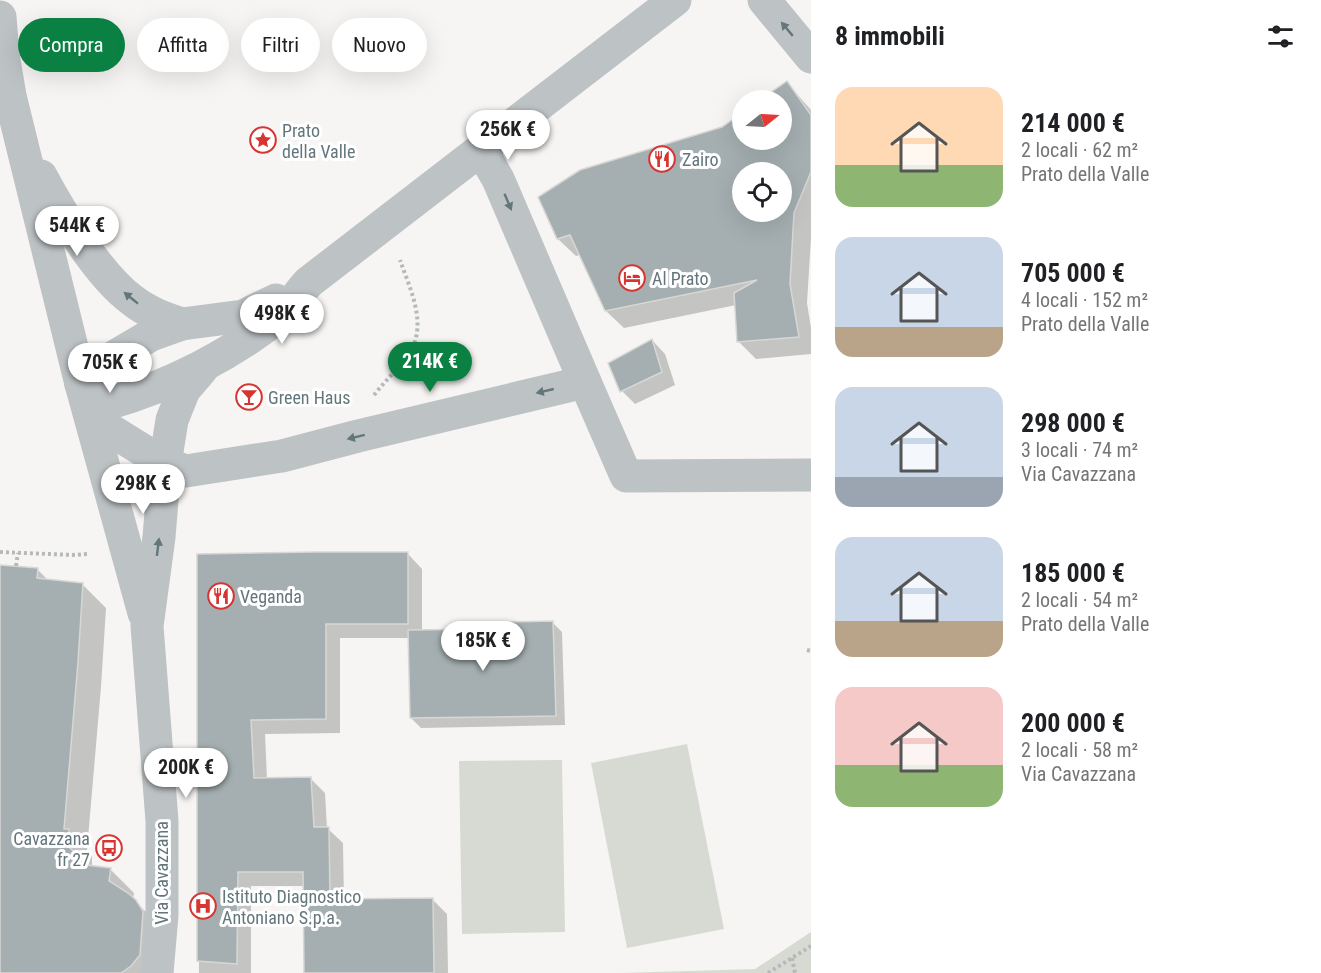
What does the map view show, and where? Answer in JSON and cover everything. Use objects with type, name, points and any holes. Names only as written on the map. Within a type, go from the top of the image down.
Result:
[{"type":"street","points":[[81,384],[106,361],[151,335],[182,324],[243,316],[309,282],[675,0]]},
{"type":"street","points":[[764,0],[811,57]]},
{"type":"street","points":[[0,17],[3,54],[22,143],[81,384],[147,626]]},
{"type":"street","points":[[0,97],[22,143],[83,245],[130,299],[159,316],[182,324]]},
{"type":"street","points":[[482,150],[498,179],[626,476],[811,475]]},
{"type":"street","points":[[81,384],[110,403],[170,382],[215,358],[282,313],[309,282]]},
{"type":"street","name":"Via Cavazzana","points":[[157,973],[162,915],[162,821],[147,626],[171,427],[178,400],[192,379],[215,358]]},
{"type":"street","points":[[91,418],[165,464],[186,471],[282,456],[358,436],[591,395]]},
{"type":"path","points":[[358,436],[371,399],[410,353],[417,331],[417,314],[400,260]]},
{"type":"path","points":[[0,552],[88,554]]},
{"type":"path","points":[[16,566],[18,553]]},
{"type":"path","points":[[768,973],[811,946]]},
{"type":"path","points":[[792,958],[795,973]]},
{"type":"shaded area","points":[[687,744],[724,929],[627,948],[591,763]]},
{"type":"shaded area","points":[[562,760],[565,932],[462,934],[459,761]]},
{"type":"shaded area","points":[[811,932],[811,973],[621,973],[755,969]]},
{"type":"building","points":[[787,81],[811,115],[811,172],[794,213],[790,284],[799,337],[737,342],[734,293],[757,280],[605,311],[570,235],[557,239],[538,197],[580,170],[722,127],[732,120],[732,150],[792,150],[792,90],[774,90]]},
{"type":"building","points":[[652,339],[662,372],[620,392],[608,363]]},
{"type":"building","points":[[408,552],[408,624],[326,624],[326,719],[251,720],[254,778],[311,777],[314,827],[329,827],[330,899],[433,898],[434,973],[304,973],[303,872],[238,872],[237,964],[197,961],[197,554]]},
{"type":"building","points":[[0,565],[38,568],[37,578],[83,583],[64,829],[69,829],[68,846],[87,865],[111,868],[109,881],[136,900],[143,911],[140,955],[121,973],[0,973]]},
{"type":"building","points":[[553,621],[556,716],[410,718],[408,630],[506,629],[506,622]]},
{"type":"place","name":"Prato della Valle","points":[[263,140]]},
{"type":"place","name":"Zairo","points":[[662,159]]},
{"type":"place","name":"Al Prato","points":[[632,278]]},
{"type":"place","name":"Green Haus","points":[[249,397]]},
{"type":"place","name":"Veganda","points":[[221,596]]},
{"type":"place","name":"Cavazzana fr 27","points":[[109,848]]},
{"type":"place","name":"Istituto Diagnostico Antoniano S.p.a.","points":[[203,906]]}]
